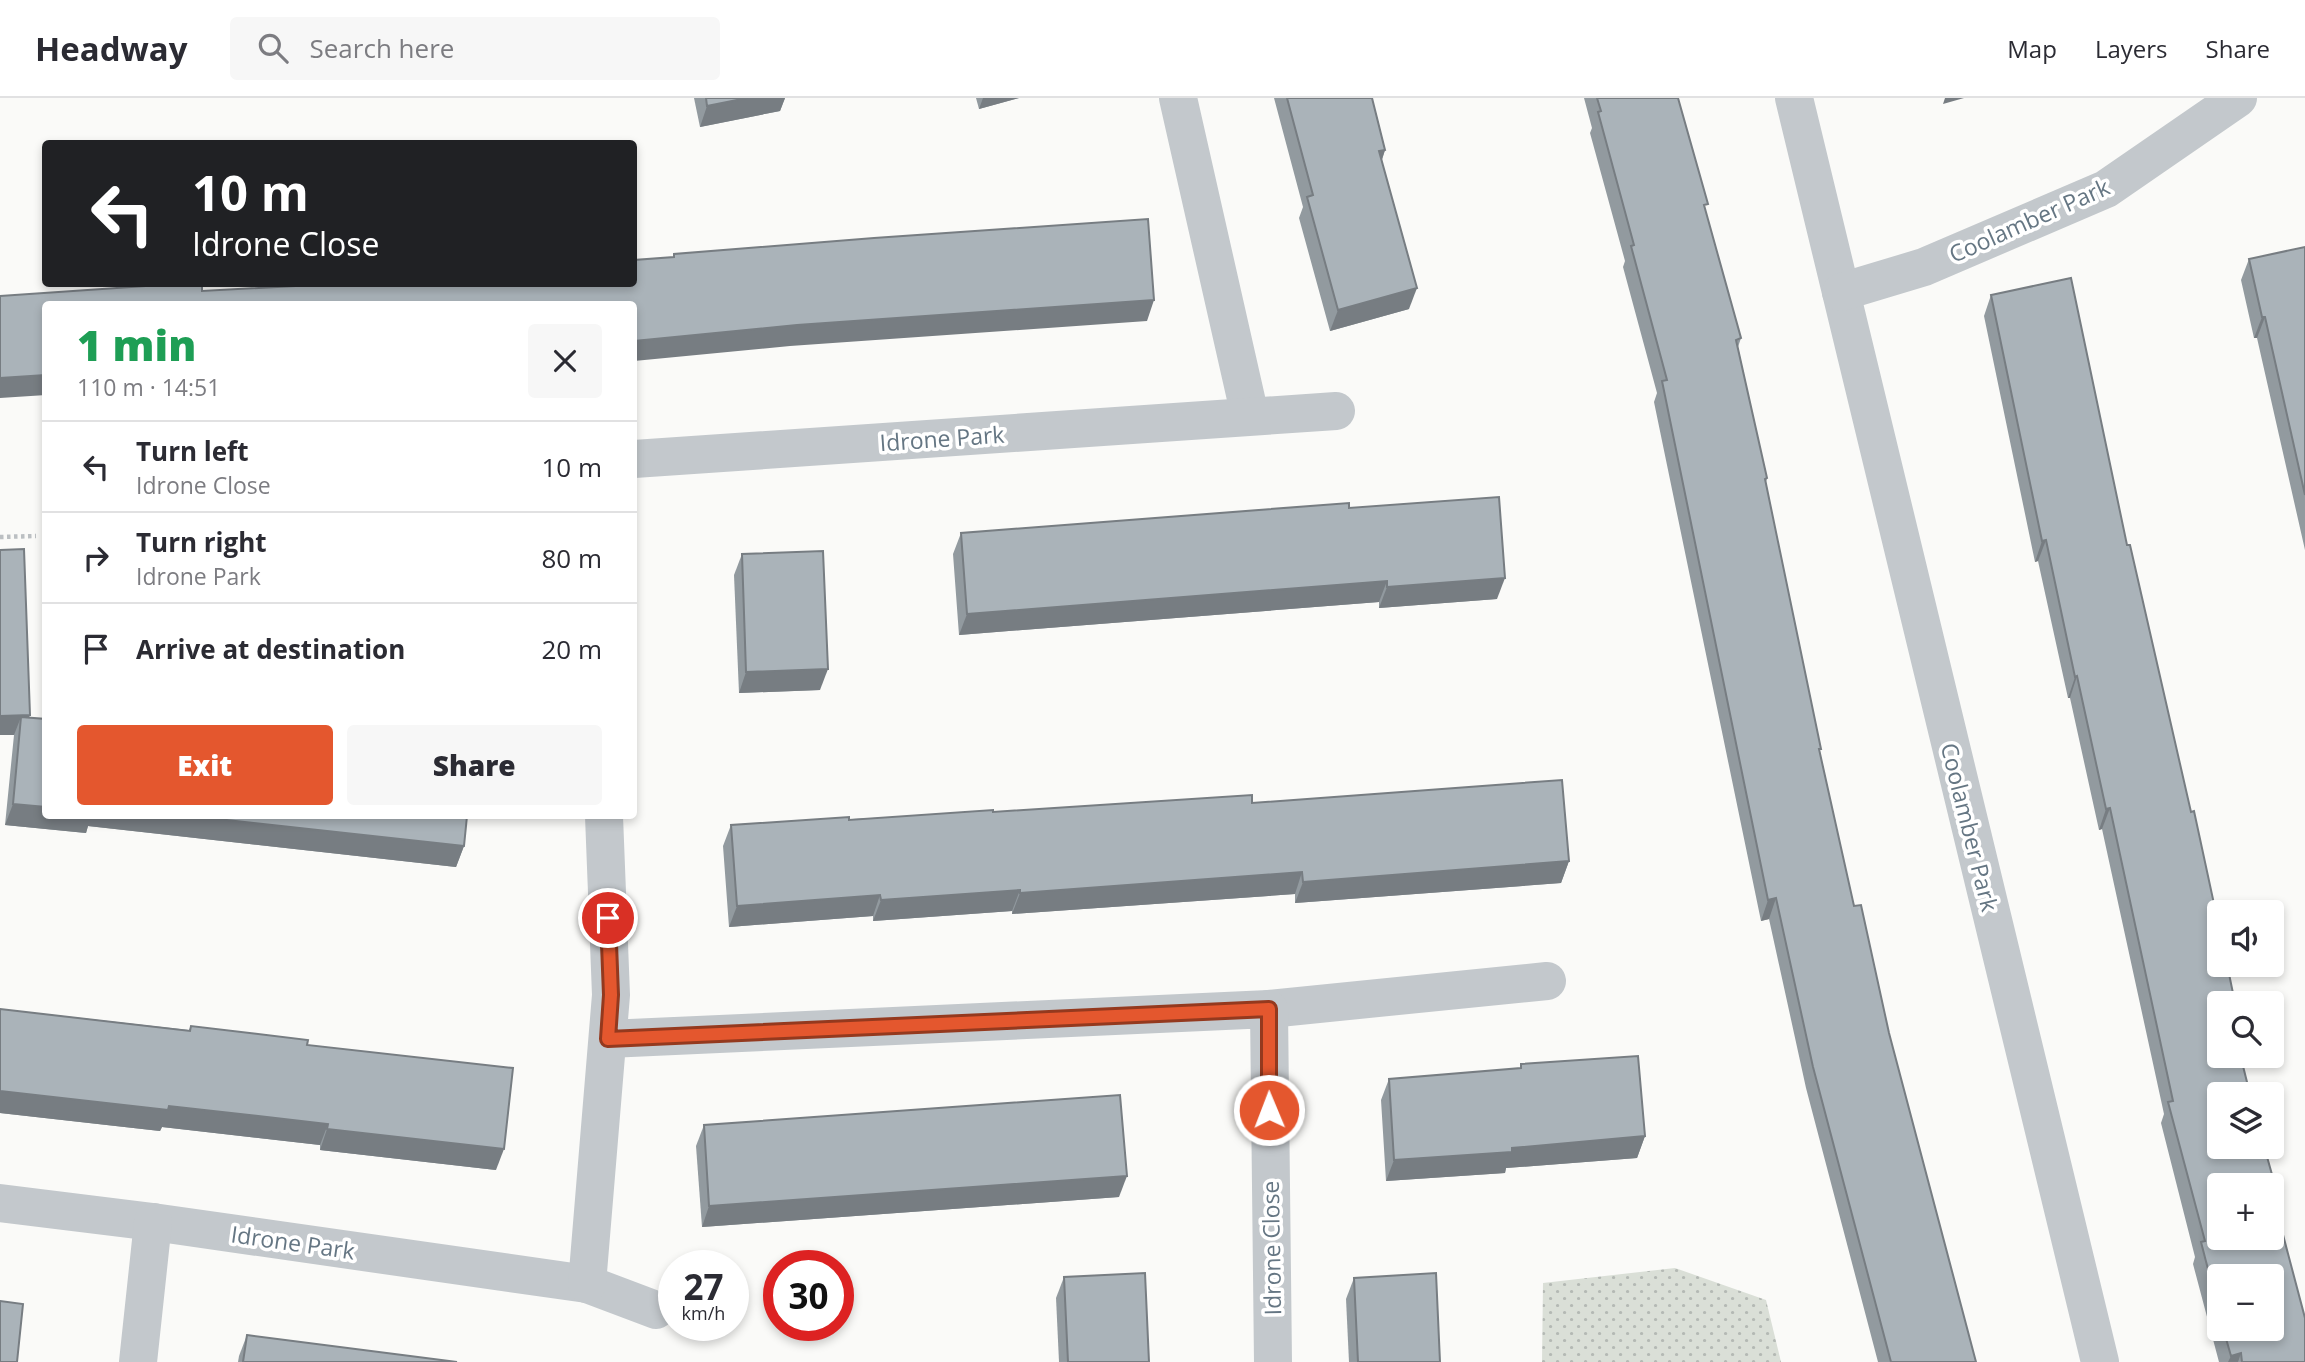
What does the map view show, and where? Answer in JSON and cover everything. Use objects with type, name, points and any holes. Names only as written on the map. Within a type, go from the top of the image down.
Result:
[{"type":"street","points":[[1178,98],[1250,416]]},
{"type":"street","name":"Coolamber Park","points":[[1794,98],[2100,1362]]},
{"type":"street","name":"Coolamber Park","points":[[1841,292],[1924,267],[2106,189],[2238,98]]},
{"type":"street","name":"Idrone Park","points":[[637,459],[1336,411]]},
{"type":"street","points":[[587,1284],[611,995],[604,819]]},
{"type":"street","points":[[608,1039],[1269,1009],[1547,981]]},
{"type":"street","name":"Idrone Close","points":[[1269,1009],[1273,1362]]},
{"type":"street","name":"Idrone Park","points":[[0,1203],[587,1284],[656,1310]]},
{"type":"street","points":[[138,1362],[152,1222]]},
{"type":"path","points":[[0,537],[36,536]]},
{"type":"shaded area","points":[[1675,1268],[1766,1300],[1781,1362],[1542,1362],[1543,1283]]},
{"type":"building","points":[[706,98],[747,98],[707,106]]},
{"type":"building","points":[[1287,98],[1372,98],[1385,150],[1379,151],[1417,288],[1338,310],[1307,197],[1313,195]]},
{"type":"building","points":[[1597,98],[1678,98],[1708,204],[1704,205],[1741,338],[1736,340],[1767,478],[1765,479],[1819,749],[1854,906],[1861,905],[1889,1033],[1976,1362],[1891,1362],[1813,1067],[1776,898],[1768,900],[1662,381],[1667,380],[1631,246],[1634,245],[1598,112],[1601,111]]},
{"type":"building","points":[[1148,219],[1154,300],[797,325],[637,341],[637,301],[42,301],[42,375],[0,378],[0,296],[131,287],[202,287],[202,291],[277,287],[637,287],[637,260],[674,257],[674,254]]},
{"type":"building","points":[[2305,247],[2305,495],[2265,317],[2262,317],[2249,259]]},
{"type":"building","points":[[2071,278],[2127,545],[2130,545],[2213,900],[2207,900],[2207,977],[2230,977],[2233,991],[2207,991],[2207,1068],[2244,1068],[2247,1082],[2207,1082],[2207,1159],[2268,1159],[2272,1173],[2207,1173],[2207,1250],[2284,1250],[2284,1239],[2305,1318],[2305,1362],[2242,1362],[2241,1353],[2231,1356],[2227,1341],[2284,1341],[2284,1264],[2207,1265],[2201,1242],[2205,1241],[2168,1102],[2173,1101],[2110,808],[2106,809],[2046,540],[2042,541],[1991,295]]},
{"type":"building","points":[[1499,497],[1505,578],[1387,587],[1387,581],[967,614],[961,533],[1349,503],[1349,508]]},
{"type":"building","points":[[24,549],[30,715],[0,716],[0,550]]},
{"type":"building","points":[[823,551],[828,669],[746,672],[742,554]]},
{"type":"building","points":[[21,717],[42,719],[42,807],[13,804]]},
{"type":"building","points":[[1562,780],[1569,861],[1303,882],[1302,872],[1020,893],[1020,890],[881,900],[880,895],[737,906],[731,825],[1252,795],[1252,803]]},
{"type":"building","points":[[218,819],[467,819],[464,846]]},
{"type":"building","points":[[0,1009],[190,1031],[191,1026],[308,1040],[307,1045],[513,1068],[504,1149],[327,1129],[328,1124],[0,1091]]},
{"type":"building","points":[[1638,1056],[1645,1136],[1512,1148],[1512,1152],[1394,1160],[1389,1079],[1521,1068],[1521,1064]]},
{"type":"building","points":[[1120,1095],[1127,1176],[709,1206],[704,1125]]},
{"type":"building","points":[[1145,1273],[1149,1362],[1068,1362],[1064,1277]]},
{"type":"building","points":[[1436,1273],[1440,1362],[1358,1362],[1354,1278]]},
{"type":"building","points":[[0,1301],[23,1304],[17,1362],[0,1362]]},
{"type":"building","points":[[247,1335],[457,1362],[243,1362]]},
{"type":"route","points":[[608,918],[611,995],[608,1039],[1269,1009],[1269,1110]]}]
